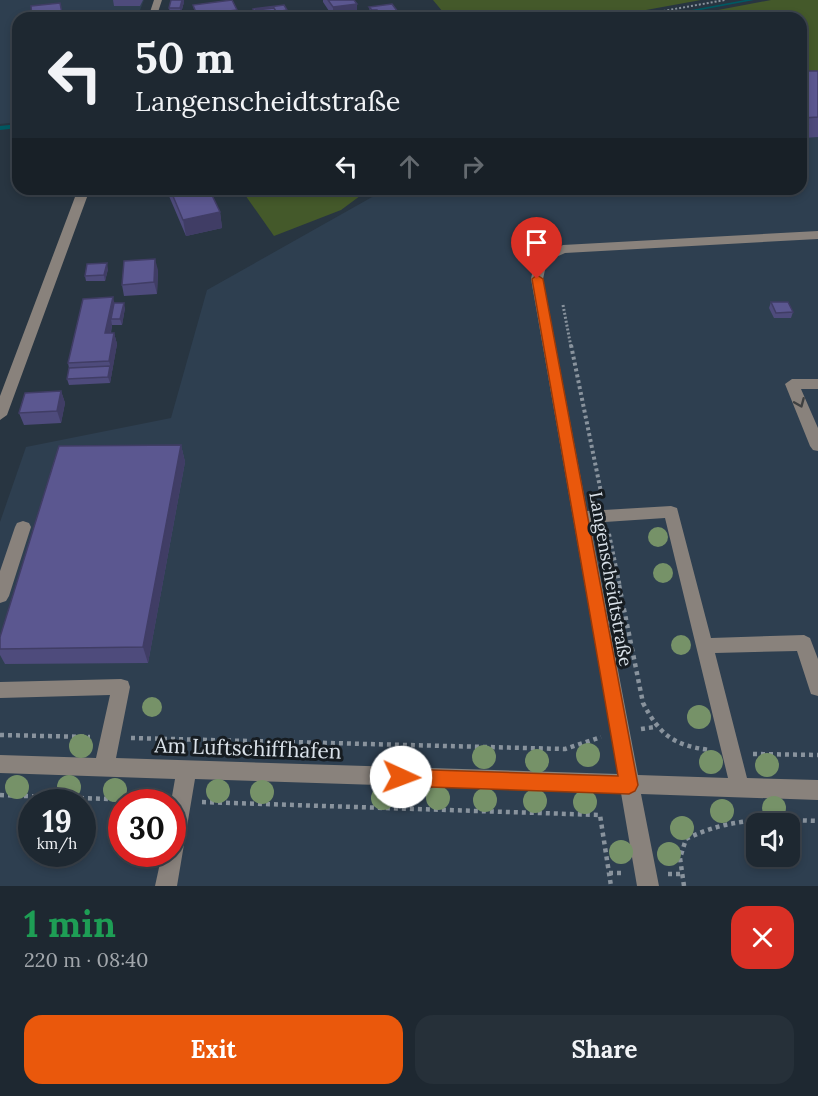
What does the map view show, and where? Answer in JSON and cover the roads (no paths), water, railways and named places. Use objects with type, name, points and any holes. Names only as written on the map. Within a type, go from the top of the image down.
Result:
[{"type":"street","points":[[0,415],[82,195]]},
{"type":"street","name":"Langenscheidtstraße","points":[[648,886],[537,279],[541,259],[562,249],[818,235]]},
{"type":"street","points":[[818,384],[792,384],[818,446]]},
{"type":"street","points":[[580,518],[605,514],[671,513],[740,788]]},
{"type":"street","points":[[0,596],[23,527]]},
{"type":"street","points":[[705,646],[804,643],[818,687]]},
{"type":"street","points":[[0,690],[121,687],[104,767]]},
{"type":"street","name":"Am Luftschiffhafen","points":[[0,764],[818,790]]},
{"type":"street","points":[[183,789],[187,770]]},
{"type":"street","points":[[166,886],[169,867]]},
{"type":"waterway","points":[[684,12],[752,0]]},
{"type":"waterway","points":[[0,128],[12,127]]}]
